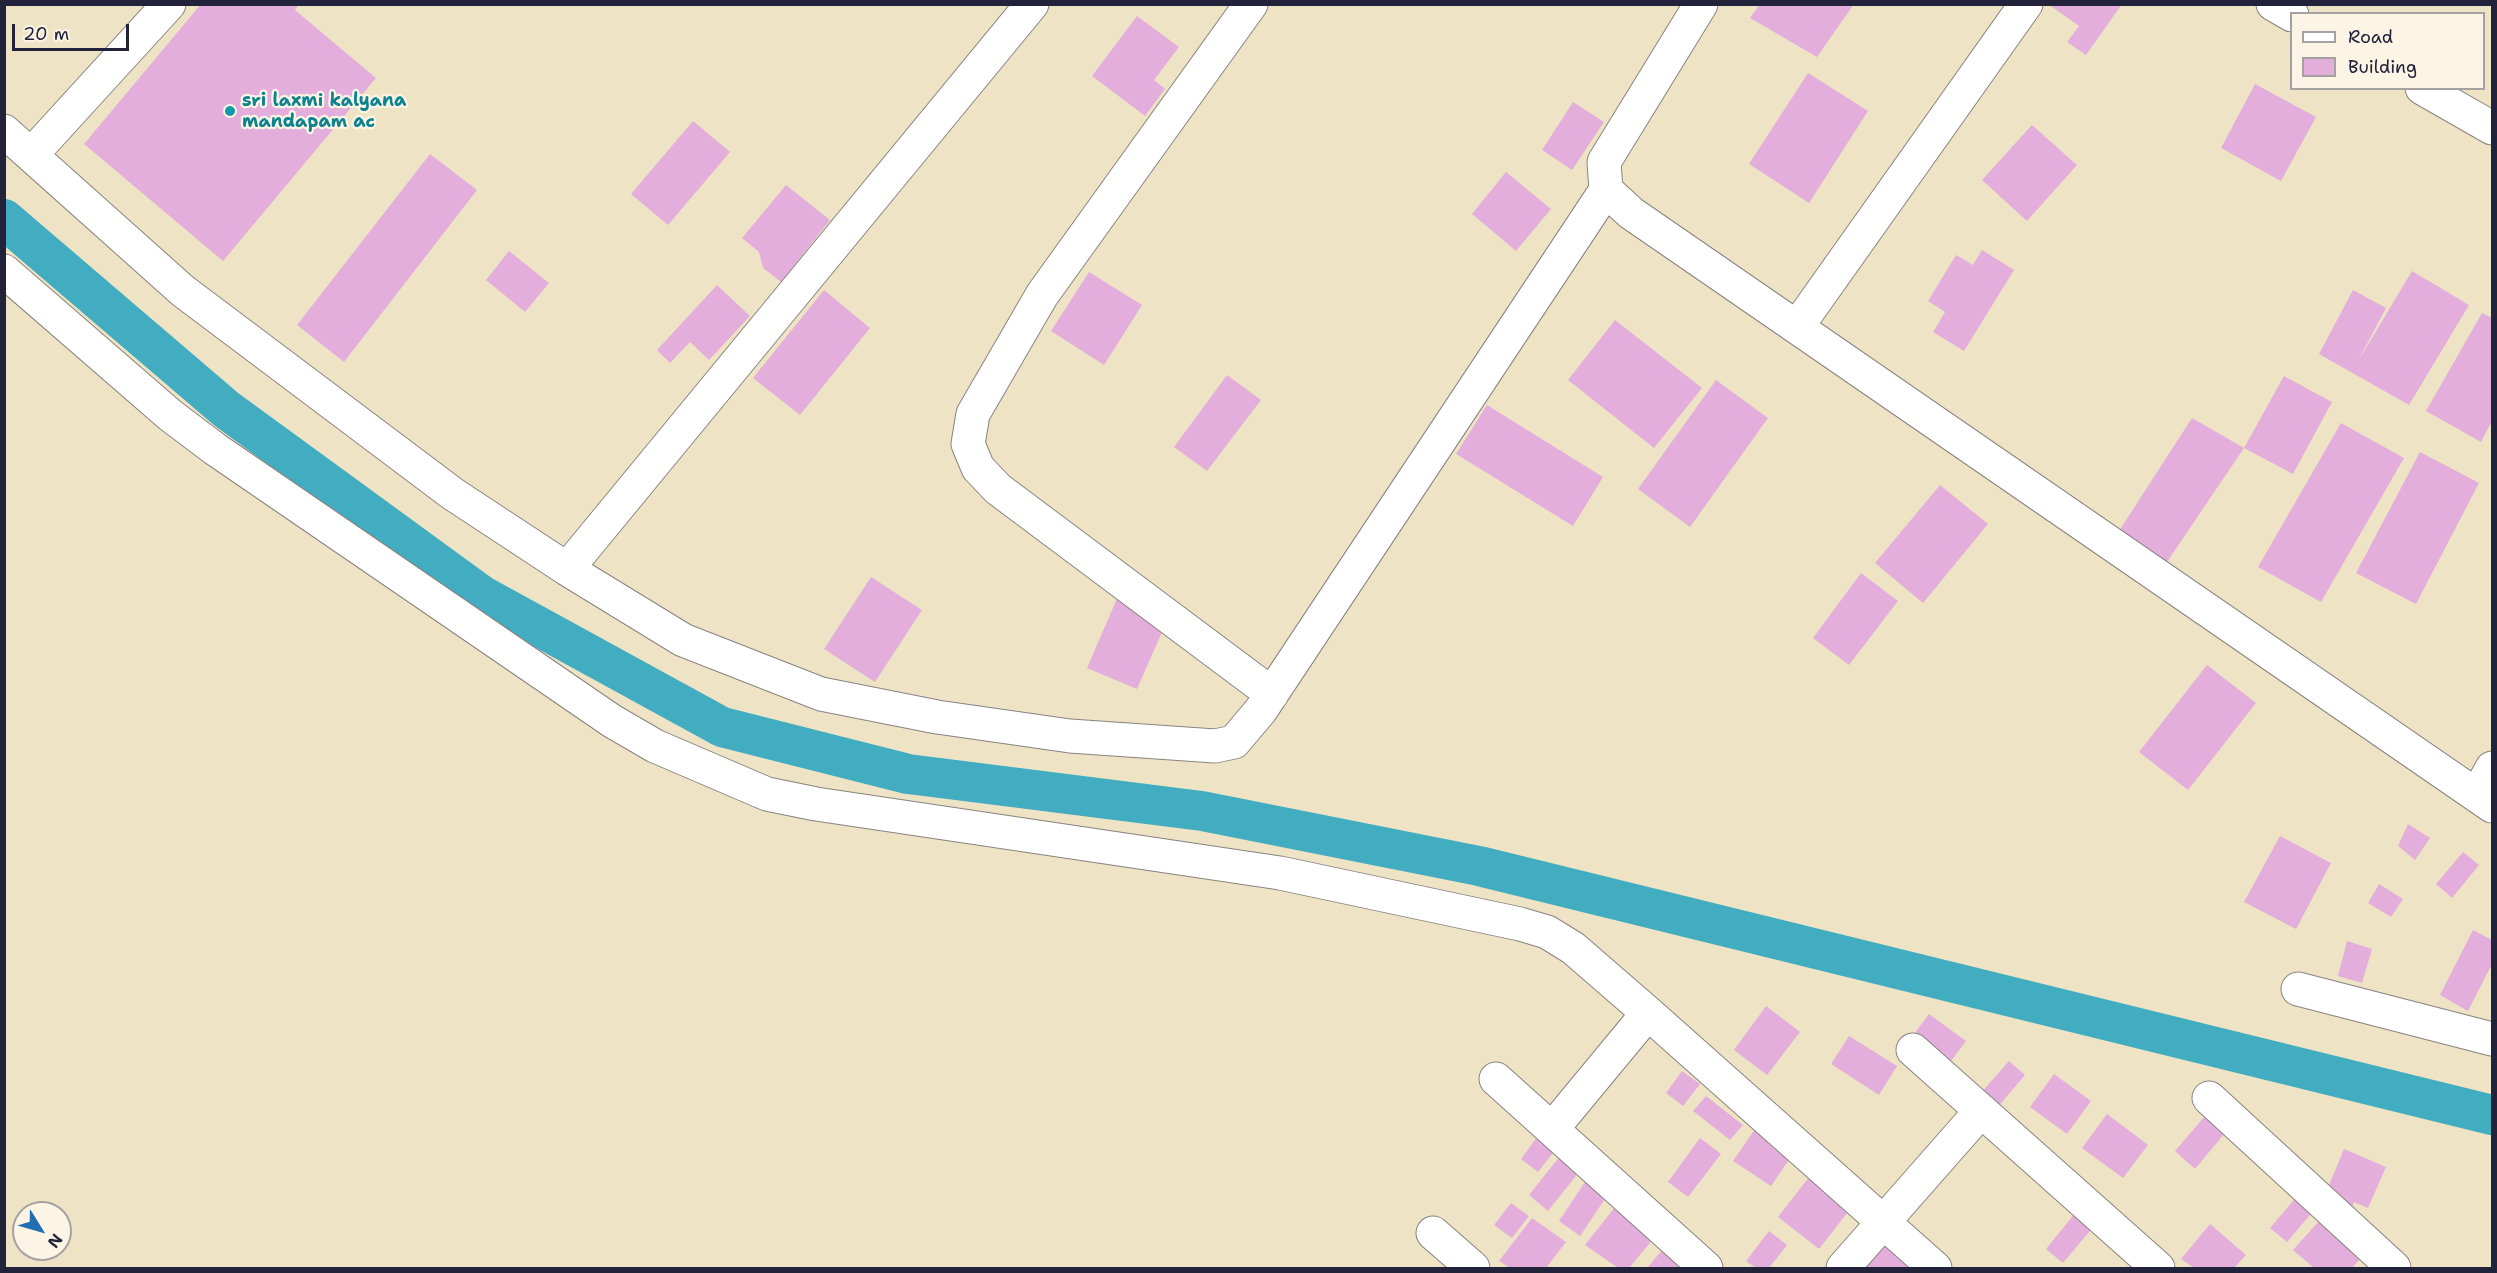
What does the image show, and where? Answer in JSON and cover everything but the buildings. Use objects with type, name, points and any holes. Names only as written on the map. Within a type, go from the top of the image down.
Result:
[{"type":"street","points":[[31,155],[169,4]]},
{"type":"street","points":[[567,568],[1032,4]]},
{"type":"street","points":[[1251,4],[1042,295],[972,414],[968,444],[978,468],[998,489],[1272,694]]},
{"type":"street","points":[[4,131],[183,291],[453,494],[683,640],[821,694],[937,717],[1070,736],[1215,746],[1234,742],[1272,694],[1606,190],[1604,162],[1701,4]]},
{"type":"street","points":[[1797,327],[2026,4]]},
{"type":"street","points":[[2273,4],[2290,14]]},
{"type":"street","points":[[2426,90],[2493,128]]},
{"type":"street","points":[[1606,190],[1631,213],[1797,327],[2487,790]]},
{"type":"street","points":[[4,271],[170,416],[215,449],[612,721],[656,746],[767,794],[1280,873],[1520,924],[1547,932],[1573,948],[1648,1013],[1935,1269]]},
{"type":"street","points":[[2298,989],[2493,1039]]},
{"type":"street","points":[[1552,1130],[1648,1013]]},
{"type":"street","points":[[1913,1050],[2158,1269]]},
{"type":"street","points":[[1496,1079],[1706,1269]]},
{"type":"street","points":[[2210,1098],[2389,1267]]},
{"type":"street","points":[[1843,1269],[1982,1111]]},
{"type":"street","points":[[1433,1233],[1473,1269]]},
{"type":"waterway","points":[[4,219],[226,409],[481,595],[722,727],[908,774],[1202,811],[1479,866],[2492,1115]]},
{"type":"place","name":"sri laxmi kalyana mandapam ac","points":[[230,111]]}]
